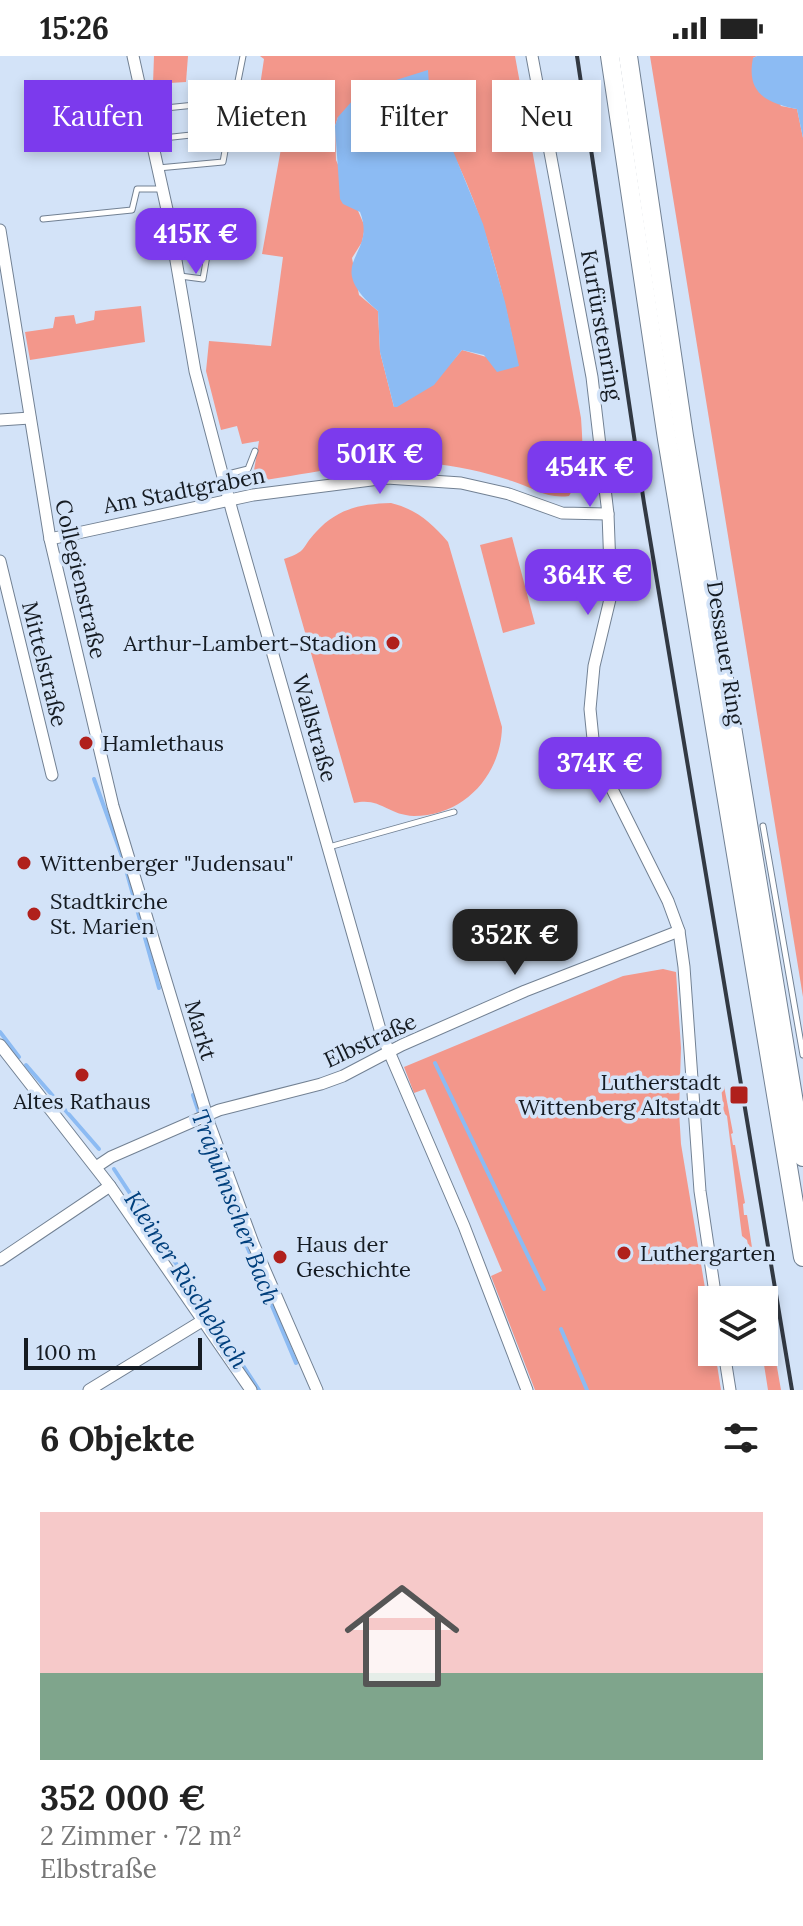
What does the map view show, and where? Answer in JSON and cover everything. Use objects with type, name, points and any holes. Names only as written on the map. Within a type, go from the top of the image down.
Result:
[{"type":"main road","name":"Dessauer Ring","points":[[610,56],[667,439],[803,1257]]},
{"type":"main road","name":"Dessauer Ring","points":[[628,56],[684,436],[803,1157]]},
{"type":"street","name":"Wallstraße","points":[[133,56],[138,80]]},
{"type":"street","name":"Kurfürstenring","points":[[532,56],[592,377],[608,514],[611,595],[592,677],[590,709],[593,739],[602,768],[662,887],[679,931],[700,1191],[714,1286]]},
{"type":"street","name":"Wallstraße","points":[[155,152],[191,354],[229,500],[389,1052],[464,1226],[527,1390]]},
{"type":"street","name":"Collegienstraße","points":[[0,230],[50,539],[113,806],[150,930]]},
{"type":"street","points":[[0,420],[30,418]]},
{"type":"street","name":"Am Stadtgraben","points":[[50,539],[229,500],[346,482],[407,477],[478,486],[562,513],[608,514]]},
{"type":"street","name":"Mittelstraße","points":[[0,561],[52,775]]},
{"type":"street","name":"Markt","points":[[150,930],[194,1060],[202,1117],[317,1390]]},
{"type":"street","name":"Elbstraße","points":[[202,1117],[343,1076],[389,1052],[567,973],[679,931]]},
{"type":"street","points":[[0,1045],[110,1186],[251,1390]]},
{"type":"street","points":[[96,1167],[111,1157],[202,1117]]},
{"type":"street","points":[[0,1260],[110,1186]]},
{"type":"street","points":[[89,1390],[202,1321]]},
{"type":"street","points":[[726,1366],[730,1390]]},
{"type":"lane","points":[[238,80],[243,56]]},
{"type":"lane","points":[[158,168],[223,162],[225,152]]},
{"type":"lane","points":[[43,219],[132,210],[137,189],[163,189]]},
{"type":"lane","points":[[168,214],[213,220],[203,279],[179,276]]},
{"type":"lane","points":[[173,246],[208,249]]},
{"type":"lane","points":[[223,475],[248,469],[255,451]]},
{"type":"lane","points":[[329,847],[454,812]]},
{"type":"lane","points":[[763,826],[803,1055]]},
{"type":"shaded area","points":[[154,56],[188,56],[186,82],[153,80]]},
{"type":"shaded area","points":[[260,56],[515,56],[519,80],[492,80],[492,152],[533,152],[581,418],[580,468],[569,496],[547,494],[471,470],[408,462],[364,465],[252,482],[259,441],[242,444],[237,426],[221,430],[206,371],[209,341],[271,346],[283,257],[262,254],[280,152],[335,152],[335,126],[335,80],[261,80],[264,59]],"holes":[[[351,80],[476,80],[476,152],[453,152],[486,235],[518,366],[462,350],[450,364],[394,407],[380,352],[378,311],[359,295],[352,258],[362,242],[365,227],[336,160],[335,126],[338,117],[351,116]]]},
{"type":"shaded area","points":[[650,56],[757,56],[753,58],[781,106],[797,109],[803,138],[803,997]]},
{"type":"shaded area","points":[[141,306],[145,342],[30,360],[25,332],[53,328],[55,317],[74,315],[76,324],[94,320],[95,311]]},
{"type":"shaded area","name":"Arthur-Lambert-Stadion","points":[[391,503],[423,518],[448,542],[502,727],[495,761],[476,790],[449,809],[414,816],[397,813],[371,802],[354,803],[284,559],[300,551],[333,517],[360,506]]},
{"type":"shaded area","points":[[512,537],[535,624],[503,633],[480,545]]},
{"type":"shaded area","points":[[663,969],[676,972],[681,1048],[681,1144],[705,1286],[698,1286],[698,1366],[717,1366],[721,1390],[535,1390],[491,1276],[502,1271],[425,1089],[414,1093],[404,1067],[623,976]]},
{"type":"shaded area","points":[[724,1086],[753,1254],[750,1255],[747,1240],[742,1236],[727,1116],[724,1113],[721,1087]]},
{"type":"shaded area","points":[[764,1366],[777,1366],[781,1390],[768,1390]]},
{"type":"water","points":[[803,56],[803,138],[797,109],[768,99],[756,88],[752,70],[753,58]]},
{"type":"water","points":[[428,70],[429,80],[396,80]]},
{"type":"water","points":[[351,102],[351,152],[453,152],[483,224],[519,366],[497,372],[484,355],[462,350],[434,385],[394,407],[380,352],[378,311],[353,281],[354,260],[364,227],[360,212],[343,204],[340,199],[335,126],[338,117]]},
{"type":"waterway","name":"Trajuhnscher Bach","points":[[94,779],[123,859],[159,988]]},
{"type":"waterway","name":"Kleiner Rischebach","points":[[0,1032],[19,1057]]},
{"type":"waterway","points":[[435,1063],[544,1289]]},
{"type":"waterway","name":"Kleiner Rischebach","points":[[26,1065],[99,1149]]},
{"type":"waterway","name":"Trajuhnscher Bach","points":[[193,1095],[233,1213],[296,1363]]},
{"type":"waterway","name":"Kleiner Rischebach","points":[[114,1169],[259,1390]]},
{"type":"waterway","points":[[561,1329],[587,1390]]},
{"type":"railway","points":[[577,56],[644,503],[792,1390]]},
{"type":"place","name":"Arthur-Lambert-Stadion","points":[[393,643]]},
{"type":"place","name":"Hamlethaus","points":[[86,743]]},
{"type":"place","name":"Wittenberger \"Judensau\"","points":[[24,863]]},
{"type":"place","name":"Stadtkirche St. Marien","points":[[34,914]]},
{"type":"place","name":"Altes Rathaus","points":[[82,1075]]},
{"type":"place","name":"Lutherstadt Wittenberg Altstadt","points":[[739,1095]]},
{"type":"place","name":"Luthergarten","points":[[624,1253]]},
{"type":"place","name":"Haus der Geschichte","points":[[280,1257]]}]
